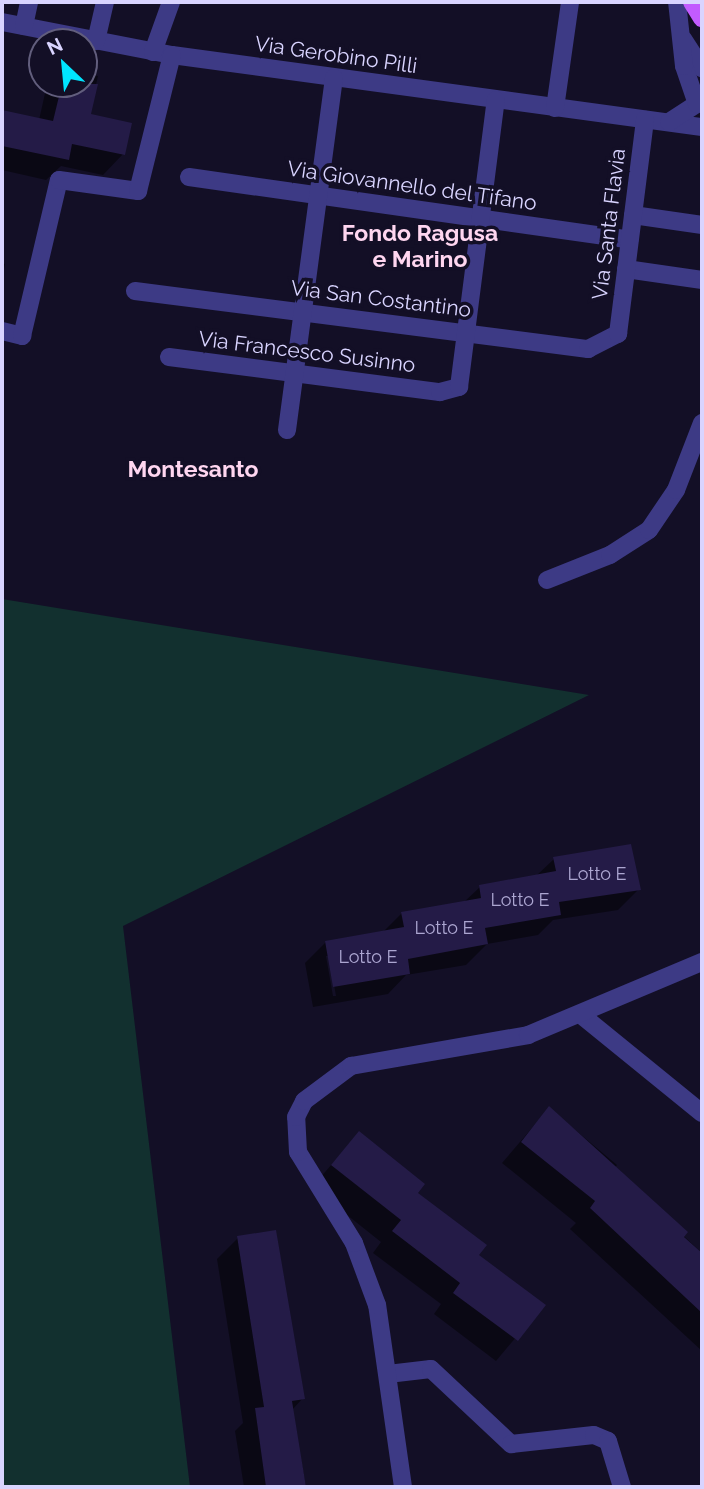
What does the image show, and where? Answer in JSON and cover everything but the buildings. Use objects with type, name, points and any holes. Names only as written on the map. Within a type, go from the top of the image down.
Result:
[{"type":"main road","points":[[692,2],[702,18]]},
{"type":"street","points":[[24,26],[29,2]]},
{"type":"street","points":[[98,32],[105,2]]},
{"type":"street","points":[[153,52],[171,2]]},
{"type":"street","points":[[555,108],[570,2]]},
{"type":"street","points":[[666,123],[693,112],[697,104],[680,33],[677,2]]},
{"type":"street","name":"Via Gerobino Pilli","points":[[2,22],[34,28]]},
{"type":"street","points":[[680,33],[702,68]]},
{"type":"street","name":"Via Gerobino Pilli","points":[[98,41],[172,55],[334,78],[702,127]]},
{"type":"street","points":[[2,331],[22,336],[60,180],[138,191],[172,55]]},
{"type":"street","points":[[287,430],[334,78]]},
{"type":"street","points":[[466,333],[496,100]]},
{"type":"street","name":"Via Santa Flavia","points":[[618,334],[645,120]]},
{"type":"street","name":"Via Giovannello del Tifano","points":[[189,177],[630,240]]},
{"type":"street","points":[[633,215],[702,225]]},
{"type":"street","points":[[626,270],[702,280]]},
{"type":"street","name":"Via San Costantino","points":[[135,291],[588,349],[618,334]]},
{"type":"street","name":"Via Francesco Susinno","points":[[169,357],[440,392],[459,387],[466,333]]},
{"type":"street","points":[[547,580],[610,555],[649,530],[676,490],[702,423]]},
{"type":"street","points":[[402,1487],[388,1374],[363,1263],[298,1152],[295,1124],[303,1101],[333,1074],[362,1062],[495,1043],[580,1014],[702,962]]},
{"type":"street","points":[[580,1014],[702,1112]]},
{"type":"street","points":[[388,1374],[431,1369],[485,1427],[510,1444],[594,1435],[608,1441],[622,1487]]},
{"type":"green space","points":[[2,599],[589,695],[123,926],[190,1487],[2,1487]]},
{"type":"district","name":"Fondo Ragusa e Marino","points":[[420,246]]},
{"type":"district","name":"Montesanto","points":[[193,469]]}]
